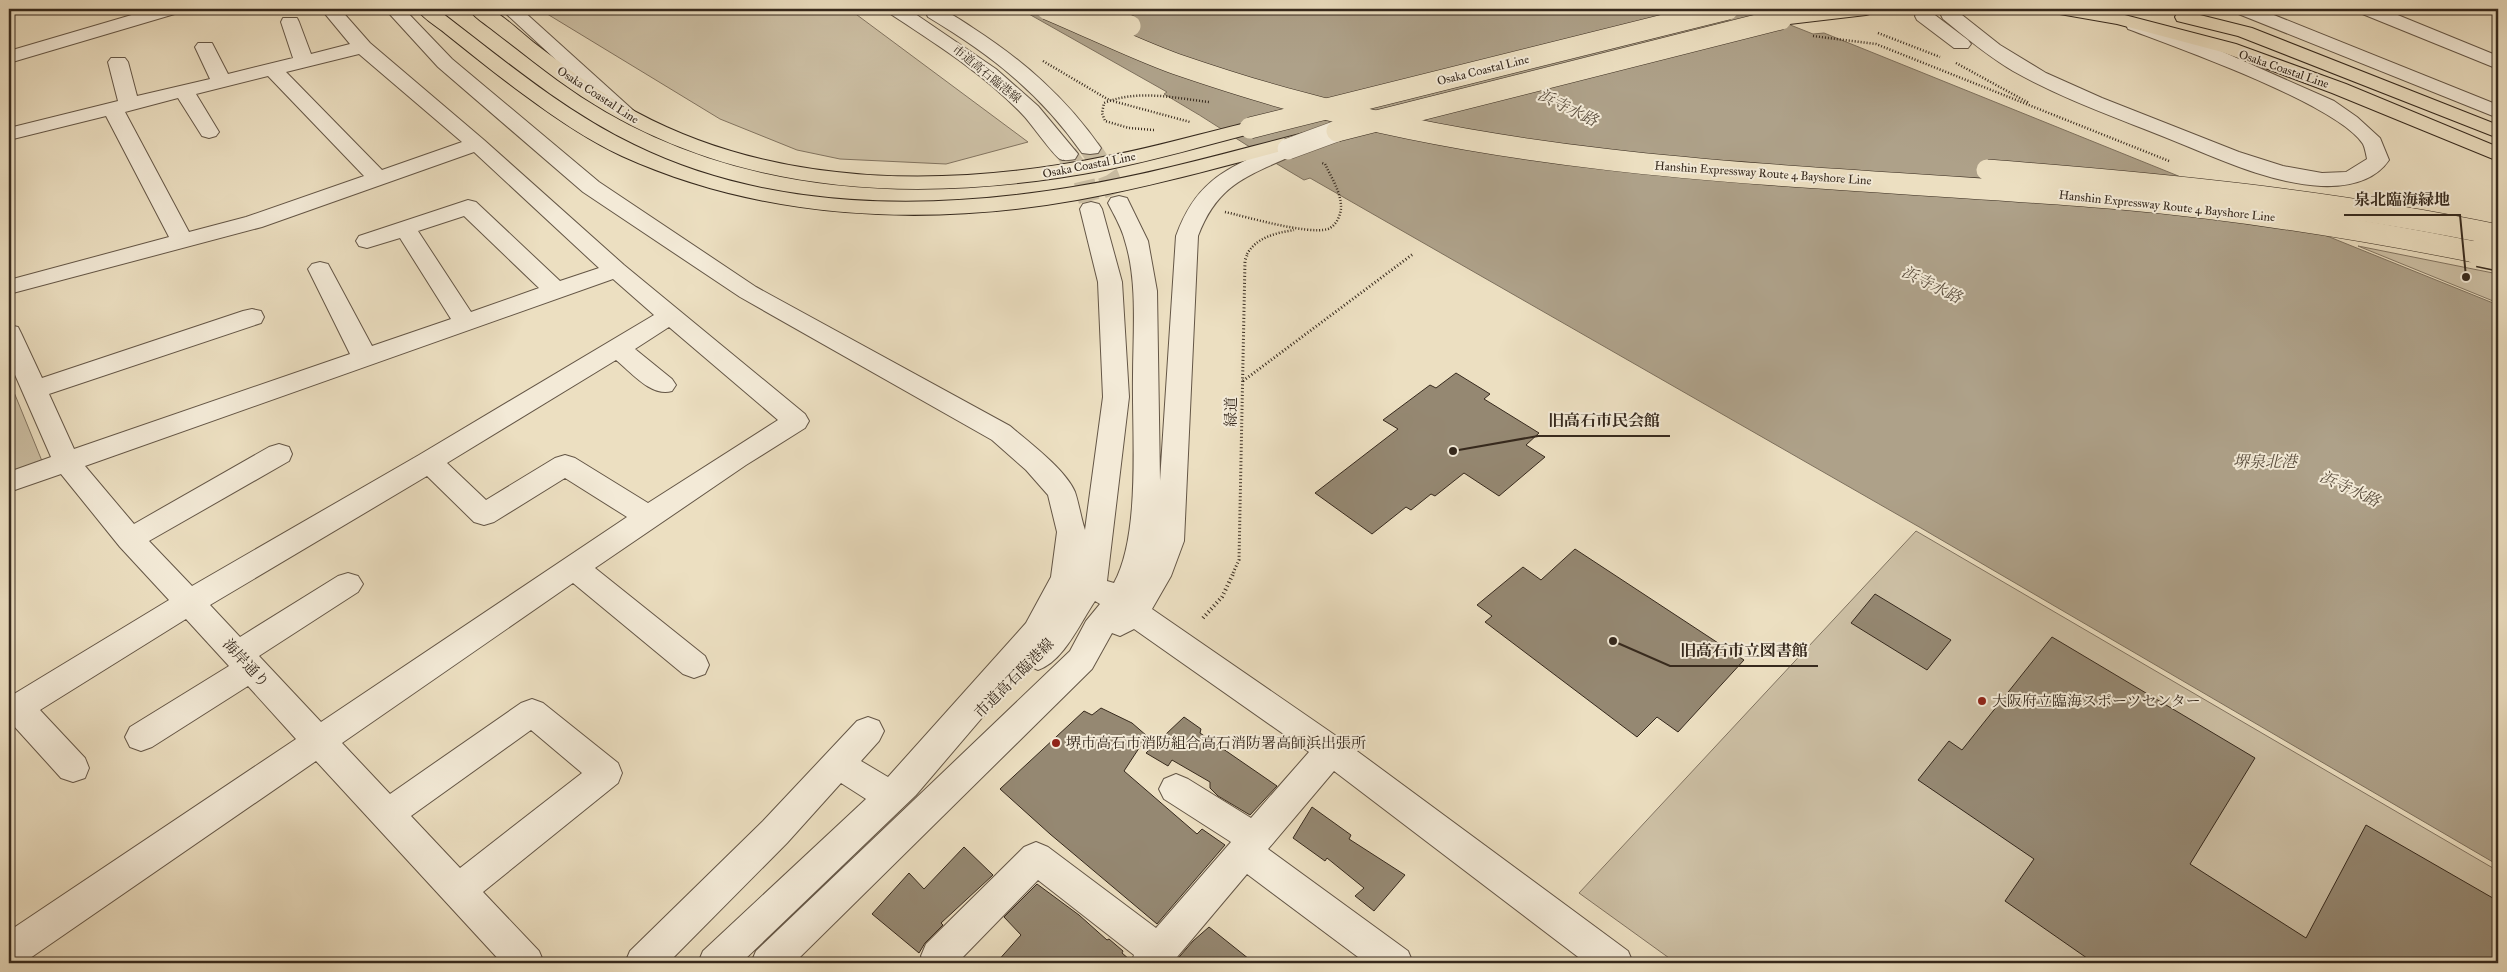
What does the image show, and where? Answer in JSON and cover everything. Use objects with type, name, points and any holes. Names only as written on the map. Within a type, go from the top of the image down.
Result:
[{"type":"main road","name":"Osaka Coastal Line","points":[[426,9],[554,109],[628,150],[685,175],[734,189],[797,201],[859,207],[969,206],[1017,201],[1074,194],[1283,147]]},
{"type":"main road","name":"Osaka Coastal Line","points":[[478,9],[542,58],[630,118],[703,151],[788,172],[840,179],[939,184],[995,180],[1086,167],[1250,128],[1721,10]]},
{"type":"main road","name":"Hanshin Expressway Route 4 Bayshore Line","points":[[1046,9],[1087,29],[1150,55],[1275,96],[1415,130],[1498,145],[1584,158],[1666,166],[2120,199],[2232,211],[2341,227],[2498,257]]},
{"type":"main road","name":"Hanshin Expressway Route 4 Bayshore Line","points":[[1090,9],[1164,40],[1285,80],[1348,97],[1502,127],[1663,147],[2106,178],[2192,187],[2381,212],[2498,235]]},
{"type":"main road","name":"Osaka Coastal Line","points":[[1337,131],[1781,19],[1866,9]]},
{"type":"main road","name":"Osaka Coastal Line","points":[[2061,9],[2111,15],[2215,44],[2340,89],[2498,155]]},
{"type":"main road","name":"Osaka Coastal Line","points":[[2154,9],[2245,32],[2498,132]]},
{"type":"main road","points":[[2341,227],[2498,264]]},
{"type":"street","points":[[9,57],[171,9]]},
{"type":"street","points":[[9,952],[736,458],[796,422],[616,270],[477,144],[364,47],[330,9]]},
{"type":"street","points":[[394,9],[444,63],[592,187],[748,292],[1001,433],[1036,463],[1061,492],[1071,532],[1066,577],[1037,632],[891,797],[838,764]]},
{"type":"street","points":[[510,9],[630,118]]},
{"type":"street","name":"市道高石臨港線","points":[[896,9],[965,54],[1008,88],[1044,125],[1067,154]]},
{"type":"street","name":"市道高石臨港線","points":[[927,9],[992,48],[1029,78],[1054,100],[1090,148]]},
{"type":"street","points":[[2243,9],[2498,112]]},
{"type":"street","points":[[2367,9],[2498,63]]},
{"type":"street","points":[[1950,15],[1980,40],[2013,61],[2076,96],[2246,162],[2306,177],[2341,179],[2363,174],[2378,160],[2373,142],[2350,121],[2327,105],[2214,55],[2111,15]]},
{"type":"street","points":[[1924,16],[2011,77],[2077,111],[2270,188],[2367,214],[2498,240]]},
{"type":"street","points":[[290,22],[304,62]]},
{"type":"street","points":[[205,47],[222,82]]},
{"type":"street","points":[[9,134],[364,47]]},
{"type":"street","points":[[118,62],[121,107],[182,240]]},
{"type":"street","points":[[272,69],[379,179]]},
{"type":"street","points":[[184,91],[210,132]]},
{"type":"street","points":[[769,963],[1081,660],[1097,630],[1157,580],[1170,541],[1187,236],[1198,210],[1212,191],[1283,147],[1337,131]]},
{"type":"street","points":[[9,153],[45,144]]},
{"type":"street","points":[[9,287],[254,222],[477,144]]},
{"type":"street","points":[[1119,203],[1137,241],[1145,291],[1146,473],[1142,538],[1125,607]]},
{"type":"street","points":[[367,241],[468,207],[556,291]]},
{"type":"street","name":"市道高石臨港線","points":[[716,963],[1042,654],[1092,582],[1116,396],[1110,282],[1091,209]]},
{"type":"street","points":[[405,228],[466,323]]},
{"type":"street","points":[[320,269],[365,358]]},
{"type":"street","points":[[9,482],[68,463],[616,270]]},
{"type":"street","points":[[73,768],[13,711],[189,603],[429,462],[670,316]]},
{"type":"street","points":[[46,386],[252,317]]},
{"type":"street","name":"海岸通り","points":[[9,333],[68,463],[130,539],[243,661],[320,740],[526,963]]},
{"type":"street","points":[[618,348],[663,385]]},
{"type":"street","points":[[130,539],[279,454]]},
{"type":"street","points":[[429,462],[484,515],[565,465],[648,518]]},
{"type":"street","points":[[575,568],[694,665]]},
{"type":"street","points":[[1092,582],[1331,750],[1615,963]]},
{"type":"street","points":[[141,737],[348,584]]},
{"type":"street","points":[[388,814],[532,712],[606,772],[458,890]]},
{"type":"street","points":[[643,963],[775,832],[868,731]]},
{"type":"street","points":[[946,963],[938,956],[1036,858],[1154,957],[1331,750]]},
{"type":"street","points":[[1176,789],[1250,845],[1395,963]]},
{"type":"path","points":[[1878,33],[1946,59]]},
{"type":"path","points":[[1876,44],[2172,162]]},
{"type":"path","points":[[1954,63],[1988,79],[2038,109]]},
{"type":"path","points":[[1164,130],[1129,128],[1105,121],[1102,113],[1104,103],[1111,99],[1182,119]]},
{"type":"path","points":[[1220,210],[1297,229],[1328,230],[1342,217],[1343,209]]},
{"type":"path","name":"緑道","points":[[1204,618],[1222,597],[1238,560],[1245,260],[1248,249],[1272,234],[1297,229]]},
{"type":"path","points":[[1242,382],[1413,254]]},
{"type":"shaded area","points":[[539,9],[849,9],[1028,142],[946,164],[840,159],[797,150],[720,119]]},
{"type":"shaded area","points":[[2358,246],[2498,274],[2498,303]]},
{"type":"shaded area","points":[[9,380],[42,461],[9,473]]},
{"type":"shaded area","name":"大阪府立臨海スポーツセンター","points":[[1916,531],[2498,871],[2498,963],[1676,963],[1579,893]]},
{"type":"water","name":"堺泉北港","points":[[1020,9],[1750,9],[1813,34],[1824,33],[2498,305],[2498,865],[1921,528],[1310,178],[1304,180],[1164,94],[1167,92]]},
{"type":"building","points":[[1456,373],[1490,394],[1484,399],[1539,433],[1526,445],[1545,457],[1499,496],[1464,473],[1435,496],[1431,494],[1411,510],[1406,507],[1372,534],[1315,493],[1398,429],[1383,420],[1430,385],[1436,388]]},
{"type":"building","points":[[1575,549],[1744,660],[1678,732],[1657,717],[1637,737],[1485,622],[1492,616],[1477,605],[1523,567],[1541,580]]},
{"type":"building","points":[[1875,594],[1951,640],[1927,670],[1851,623]]},
{"type":"building","points":[[2052,637],[2255,758],[2190,864],[2306,938],[2366,825],[2498,901],[2498,963],[2094,963],[2005,901],[2034,859],[1918,780],[1949,741],[1962,750]]},
{"type":"building","points":[[1101,708],[1132,723],[1147,736],[1124,771],[1197,834],[1202,829],[1225,845],[1157,924],[1050,834],[1000,789],[1084,711],[1092,715]]},
{"type":"building","points":[[1184,717],[1201,729],[1200,733],[1277,786],[1250,815],[1218,796],[1210,788],[1210,782],[1172,760],[1168,766],[1146,753]]},
{"type":"building","points":[[1312,807],[1351,835],[1349,839],[1405,875],[1374,911],[1355,896],[1364,888],[1327,858],[1325,861],[1293,838]]},
{"type":"building","points":[[964,847],[993,875],[941,923],[943,925],[925,943],[919,953],[872,914],[909,873],[924,889]]},
{"type":"building","points":[[1037,884],[1123,951],[1122,953],[1130,960],[1129,963],[996,963],[1021,935],[1004,917]]},
{"type":"building","points":[[1209,927],[1254,963],[1174,963],[1193,941]]},
{"type":"tunnel","points":[[1090,148],[1108,175],[1119,203]]},
{"type":"tunnel","points":[[1067,154],[1084,180],[1091,209]]},
{"type":"place","name":"泉北臨海緑地","points":[[2466,277]]},
{"type":"place","name":"旧高石市民会館","points":[[1453,451]]},
{"type":"place","name":"旧高石市立図書館","points":[[1613,641]]},
{"type":"place","name":"大阪府立臨海スポーツセンター","points":[[1982,701]]},
{"type":"place","name":"堺市高石市消防組合高石消防署高師浜出張所","points":[[1056,743]]},
{"type":"water label","name":"浜寺水路","points":[[1568,107]]},
{"type":"water label","name":"浜寺水路","points":[[1932,284]]},
{"type":"water label","name":"浜寺水路","points":[[2350,488]]}]
